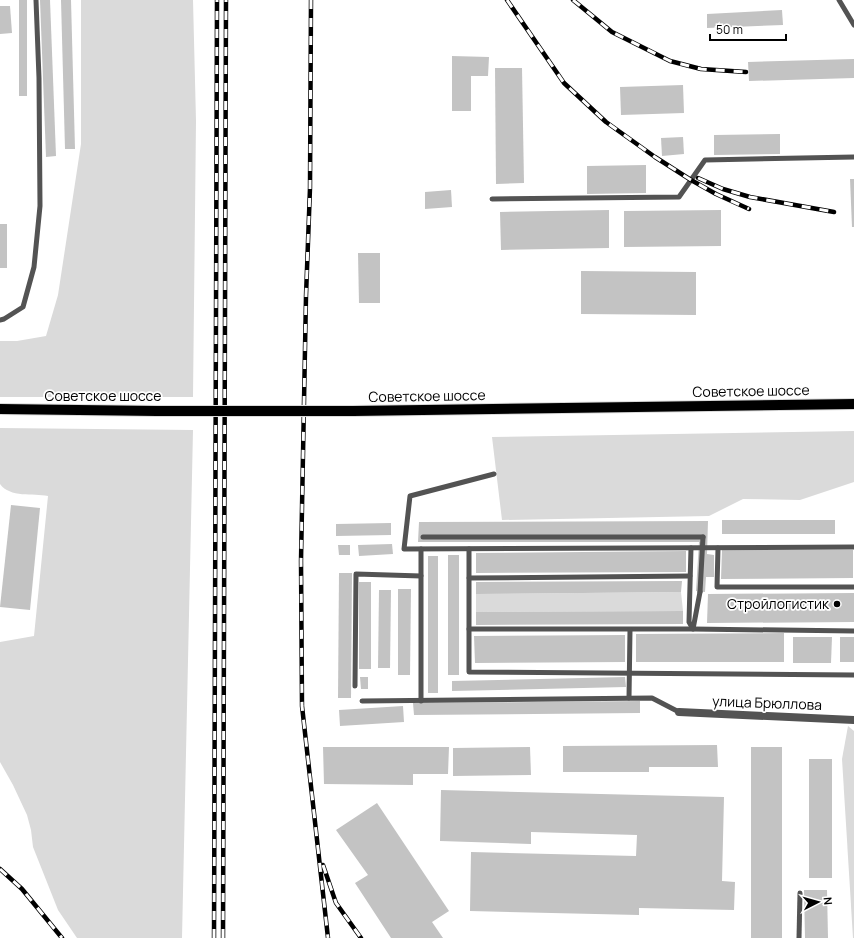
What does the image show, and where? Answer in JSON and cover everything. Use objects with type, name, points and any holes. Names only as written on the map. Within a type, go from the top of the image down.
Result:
[{"type":"main road","name":"Советское шоссе","points":[[0,409],[352,411],[854,404]]},
{"type":"street","name":"улица Брюллова","points":[[679,712],[854,720]]},
{"type":"lane","points":[[0,320],[23,307],[34,267],[40,206],[39,78],[36,0]]},
{"type":"lane","points":[[839,0],[854,25]]},
{"type":"lane","points":[[492,199],[679,197],[705,160],[854,157]]},
{"type":"lane","points":[[494,474],[410,496],[404,549],[854,547]]},
{"type":"lane","points":[[423,538],[702,537],[700,592],[693,629]]},
{"type":"lane","points":[[691,548],[689,622],[693,629]]},
{"type":"lane","points":[[718,548],[717,587],[854,587]]},
{"type":"lane","points":[[421,549],[421,700]]},
{"type":"lane","points":[[469,549],[469,672],[854,675]]},
{"type":"lane","points":[[355,686],[356,574],[421,576]]},
{"type":"lane","points":[[469,578],[690,576]]},
{"type":"lane","points":[[469,629],[854,631]]},
{"type":"lane","points":[[629,698],[630,630]]},
{"type":"lane","points":[[362,701],[652,698],[679,712]]},
{"type":"lane","points":[[799,938],[800,893]]},
{"type":"shaded area","points":[[81,0],[193,0],[196,121],[193,397],[0,397],[0,341],[17,341],[46,336],[58,295],[81,144]]},
{"type":"shaded area","points":[[0,428],[193,430],[182,938],[77,938],[58,910],[33,847],[27,815],[0,762],[0,642],[34,636],[48,496],[16,493],[4,488],[0,484]]},
{"type":"shaded area","points":[[854,431],[854,482],[800,500],[743,499],[709,516],[502,520],[492,437]]},
{"type":"shaded area","points":[[681,592],[683,611],[476,612],[476,594]]},
{"type":"shaded area","points":[[848,726],[854,731],[854,938],[842,759]]},
{"type":"building","points":[[19,0],[27,0],[27,96],[19,96]]},
{"type":"building","points":[[40,0],[50,0],[56,156],[46,157]]},
{"type":"building","points":[[61,0],[71,0],[75,149],[65,149]]},
{"type":"building","points":[[0,6],[10,6],[12,33],[0,34]]},
{"type":"building","points":[[782,10],[783,25],[707,28],[707,14]]},
{"type":"building","points":[[452,56],[489,57],[488,76],[471,76],[471,111],[452,111]]},
{"type":"building","points":[[854,59],[854,78],[749,81],[748,62]]},
{"type":"building","points":[[495,68],[522,68],[524,183],[496,184]]},
{"type":"building","points":[[683,85],[684,113],[621,115],[620,87]]},
{"type":"building","points":[[780,134],[780,154],[714,155],[714,135]]},
{"type":"building","points":[[683,137],[684,154],[662,156],[661,138]]},
{"type":"building","points":[[646,165],[646,193],[587,194],[587,166]]},
{"type":"building","points":[[850,179],[854,179],[854,227],[852,227]]},
{"type":"building","points":[[451,190],[452,207],[425,209],[425,192]]},
{"type":"building","points":[[609,210],[609,248],[501,250],[500,212]]},
{"type":"building","points":[[721,210],[721,246],[624,247],[624,211]]},
{"type":"building","points":[[0,224],[7,224],[7,268],[0,268]]},
{"type":"building","points":[[358,253],[380,253],[380,303],[359,303]]},
{"type":"building","points":[[581,271],[696,272],[696,315],[581,314]]},
{"type":"building","points":[[11,505],[40,508],[30,610],[0,607]]},
{"type":"building","points":[[722,520],[835,520],[835,534],[722,534]]},
{"type":"building","points":[[708,521],[707,554],[714,555],[714,577],[706,577],[705,592],[696,591],[699,542],[418,542],[419,522]]},
{"type":"building","points":[[391,523],[391,535],[336,536],[336,524]]},
{"type":"building","points":[[392,544],[393,554],[359,556],[358,545]]},
{"type":"building","points":[[338,545],[350,545],[350,555],[339,555]]},
{"type":"building","points":[[722,550],[853,550],[853,578],[721,579]]},
{"type":"building","points":[[686,551],[686,572],[476,573],[476,553]]},
{"type":"building","points":[[448,555],[459,555],[459,675],[448,675]]},
{"type":"building","points":[[428,556],[438,556],[438,693],[428,693]]},
{"type":"building","points":[[339,573],[352,573],[351,698],[338,698]]},
{"type":"building","points":[[682,581],[681,592],[476,594],[476,582]]},
{"type":"building","points":[[359,582],[371,582],[371,669],[359,669]]},
{"type":"building","points":[[398,589],[411,589],[410,675],[398,675]]},
{"type":"building","points":[[379,590],[391,590],[390,668],[378,668]]},
{"type":"building","points":[[854,593],[854,622],[707,623],[708,594]]},
{"type":"building","points":[[683,611],[683,624],[476,625],[476,612]]},
{"type":"building","points":[[784,633],[784,662],[636,662],[636,634]]},
{"type":"building","points":[[625,635],[625,662],[475,663],[474,636]]},
{"type":"building","points":[[793,637],[832,637],[831,663],[793,663]]},
{"type":"building","points":[[840,637],[854,637],[854,662],[840,662]]},
{"type":"building","points":[[360,677],[368,677],[368,689],[361,689]]},
{"type":"building","points":[[625,677],[626,687],[452,691],[452,681]]},
{"type":"building","points":[[640,701],[640,713],[414,715],[413,703]]},
{"type":"building","points":[[403,706],[404,722],[340,726],[339,710]]},
{"type":"building","points":[[717,745],[718,767],[649,767],[649,772],[563,772],[563,746]]},
{"type":"building","points":[[323,747],[449,747],[448,774],[413,774],[413,785],[324,784]]},
{"type":"building","points":[[530,747],[531,775],[453,776],[453,748]]},
{"type":"building","points":[[751,747],[782,747],[782,938],[751,938]]},
{"type":"building","points":[[809,759],[832,759],[832,878],[809,878]]},
{"type":"building","points":[[441,790],[724,797],[722,881],[735,882],[734,910],[639,908],[639,915],[470,911],[471,852],[636,856],[637,835],[531,832],[531,844],[440,841]]},
{"type":"building","points":[[377,803],[449,911],[432,922],[443,938],[391,938],[355,883],[368,875],[336,830]]},
{"type":"building","points":[[804,890],[827,890],[828,938],[805,938]]},
{"type":"railway","points":[[214,938],[217,0]]},
{"type":"railway","points":[[223,938],[226,0]]},
{"type":"railway","points":[[311,0],[310,188],[306,296],[301,561],[302,706],[328,938]]},
{"type":"railway","points":[[507,0],[564,83],[606,122],[655,157],[691,180],[716,194],[749,209]]},
{"type":"railway","points":[[573,0],[612,32],[670,61],[701,69],[746,72]]},
{"type":"railway","points":[[698,178],[723,189],[750,197],[834,212]]},
{"type":"railway","points":[[323,865],[336,903],[361,938]]},
{"type":"railway","points":[[0,869],[22,889],[62,938]]},
{"type":"place","name":"Стройлогистик","points":[[837,604]]}]
